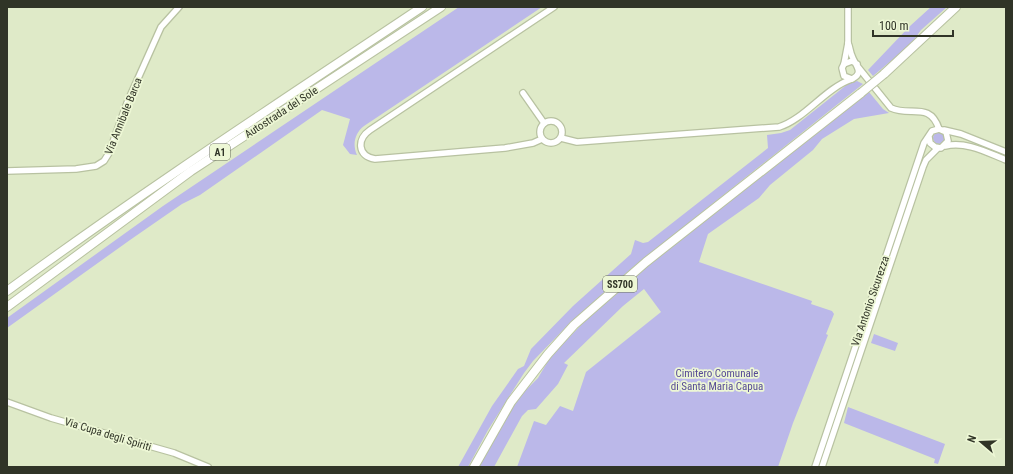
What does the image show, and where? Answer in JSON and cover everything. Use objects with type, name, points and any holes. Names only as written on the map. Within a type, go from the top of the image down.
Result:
[{"type":"highway","name":"Autostrada del Sole","points":[[7,291],[141,196],[422,7]]},
{"type":"highway","name":"Autostrada del Sole","points":[[7,307],[191,171],[441,7]]},
{"type":"highway","name":"SS700","points":[[474,467],[511,402],[548,354],[574,325],[646,262],[805,138],[884,74],[956,7]]},
{"type":"street","name":"Via Annibale Barca","points":[[7,171],[76,169],[96,166],[104,161],[109,153],[138,77],[161,27],[179,7]]},
{"type":"street","points":[[542,139],[533,143],[505,148],[375,159],[367,156],[360,146],[362,137],[370,130],[554,7]]},
{"type":"street","points":[[834,88],[840,78],[848,43],[848,7]]},
{"type":"street","points":[[848,43],[852,59],[891,108],[899,111],[927,113],[935,118],[948,138],[941,147]]},
{"type":"street","points":[[844,64],[852,61],[858,66]]},
{"type":"street","points":[[561,138],[562,130],[558,123],[551,121],[544,123],[539,133],[542,139],[552,144],[561,138],[577,142],[779,127],[790,122],[834,88],[853,78],[858,73],[858,66]]},
{"type":"street","points":[[842,71],[846,78],[869,81]]},
{"type":"street","points":[[523,93],[544,123]]},
{"type":"street","points":[[941,129],[961,134],[1006,152]]},
{"type":"street","name":"Via Antonio Sicurezza","points":[[814,467],[924,143],[932,131],[941,129]]},
{"type":"street","points":[[929,137],[932,146],[941,147],[957,144],[966,145],[1006,160]]},
{"type":"street","name":"Via Antonio Sicurezza","points":[[822,467],[923,166],[926,160],[941,147]]},
{"type":"street","name":"Via Cupa degli Spiriti","points":[[7,402],[51,418],[174,453],[184,459],[208,467]]},
{"type":"green space","points":[[459,7],[542,7],[364,126],[358,132],[355,139],[355,151],[357,155],[350,154],[343,145],[350,119],[322,110],[200,195],[182,204],[7,328],[7,318],[163,206]]},
{"type":"green space","points":[[931,7],[947,7],[921,30],[911,44],[873,76],[868,70],[910,26]]},
{"type":"green space","points":[[857,81],[863,84],[632,268],[569,324],[533,361],[524,373],[488,430],[468,467],[458,467],[492,406],[518,369],[524,366],[531,349],[573,306],[631,254],[635,240],[643,243],[648,242],[768,148],[767,135],[790,130],[849,83]]},
{"type":"green space","name":"Cimitero Comunale di Santa Maria Capua","points":[[869,92],[883,109],[889,113],[854,119],[822,139],[813,150],[770,185],[759,198],[708,234],[699,262],[812,301],[811,304],[832,311],[834,314],[826,334],[828,335],[793,423],[778,467],[517,467],[534,421],[546,425],[560,406],[573,411],[586,372],[661,312],[644,289],[623,306],[564,363],[568,365],[558,384],[536,409],[528,410],[522,416],[494,467],[478,467],[507,415],[521,395],[538,378],[551,356],[590,316],[631,279]]},
{"type":"green space","points":[[941,132],[944,133],[944,143],[937,144],[934,143],[933,136],[934,133]]},
{"type":"green space","points":[[874,334],[898,343],[895,351],[871,343]]},
{"type":"green space","points":[[848,407],[945,444],[938,464],[934,463],[935,459],[844,423]]}]
